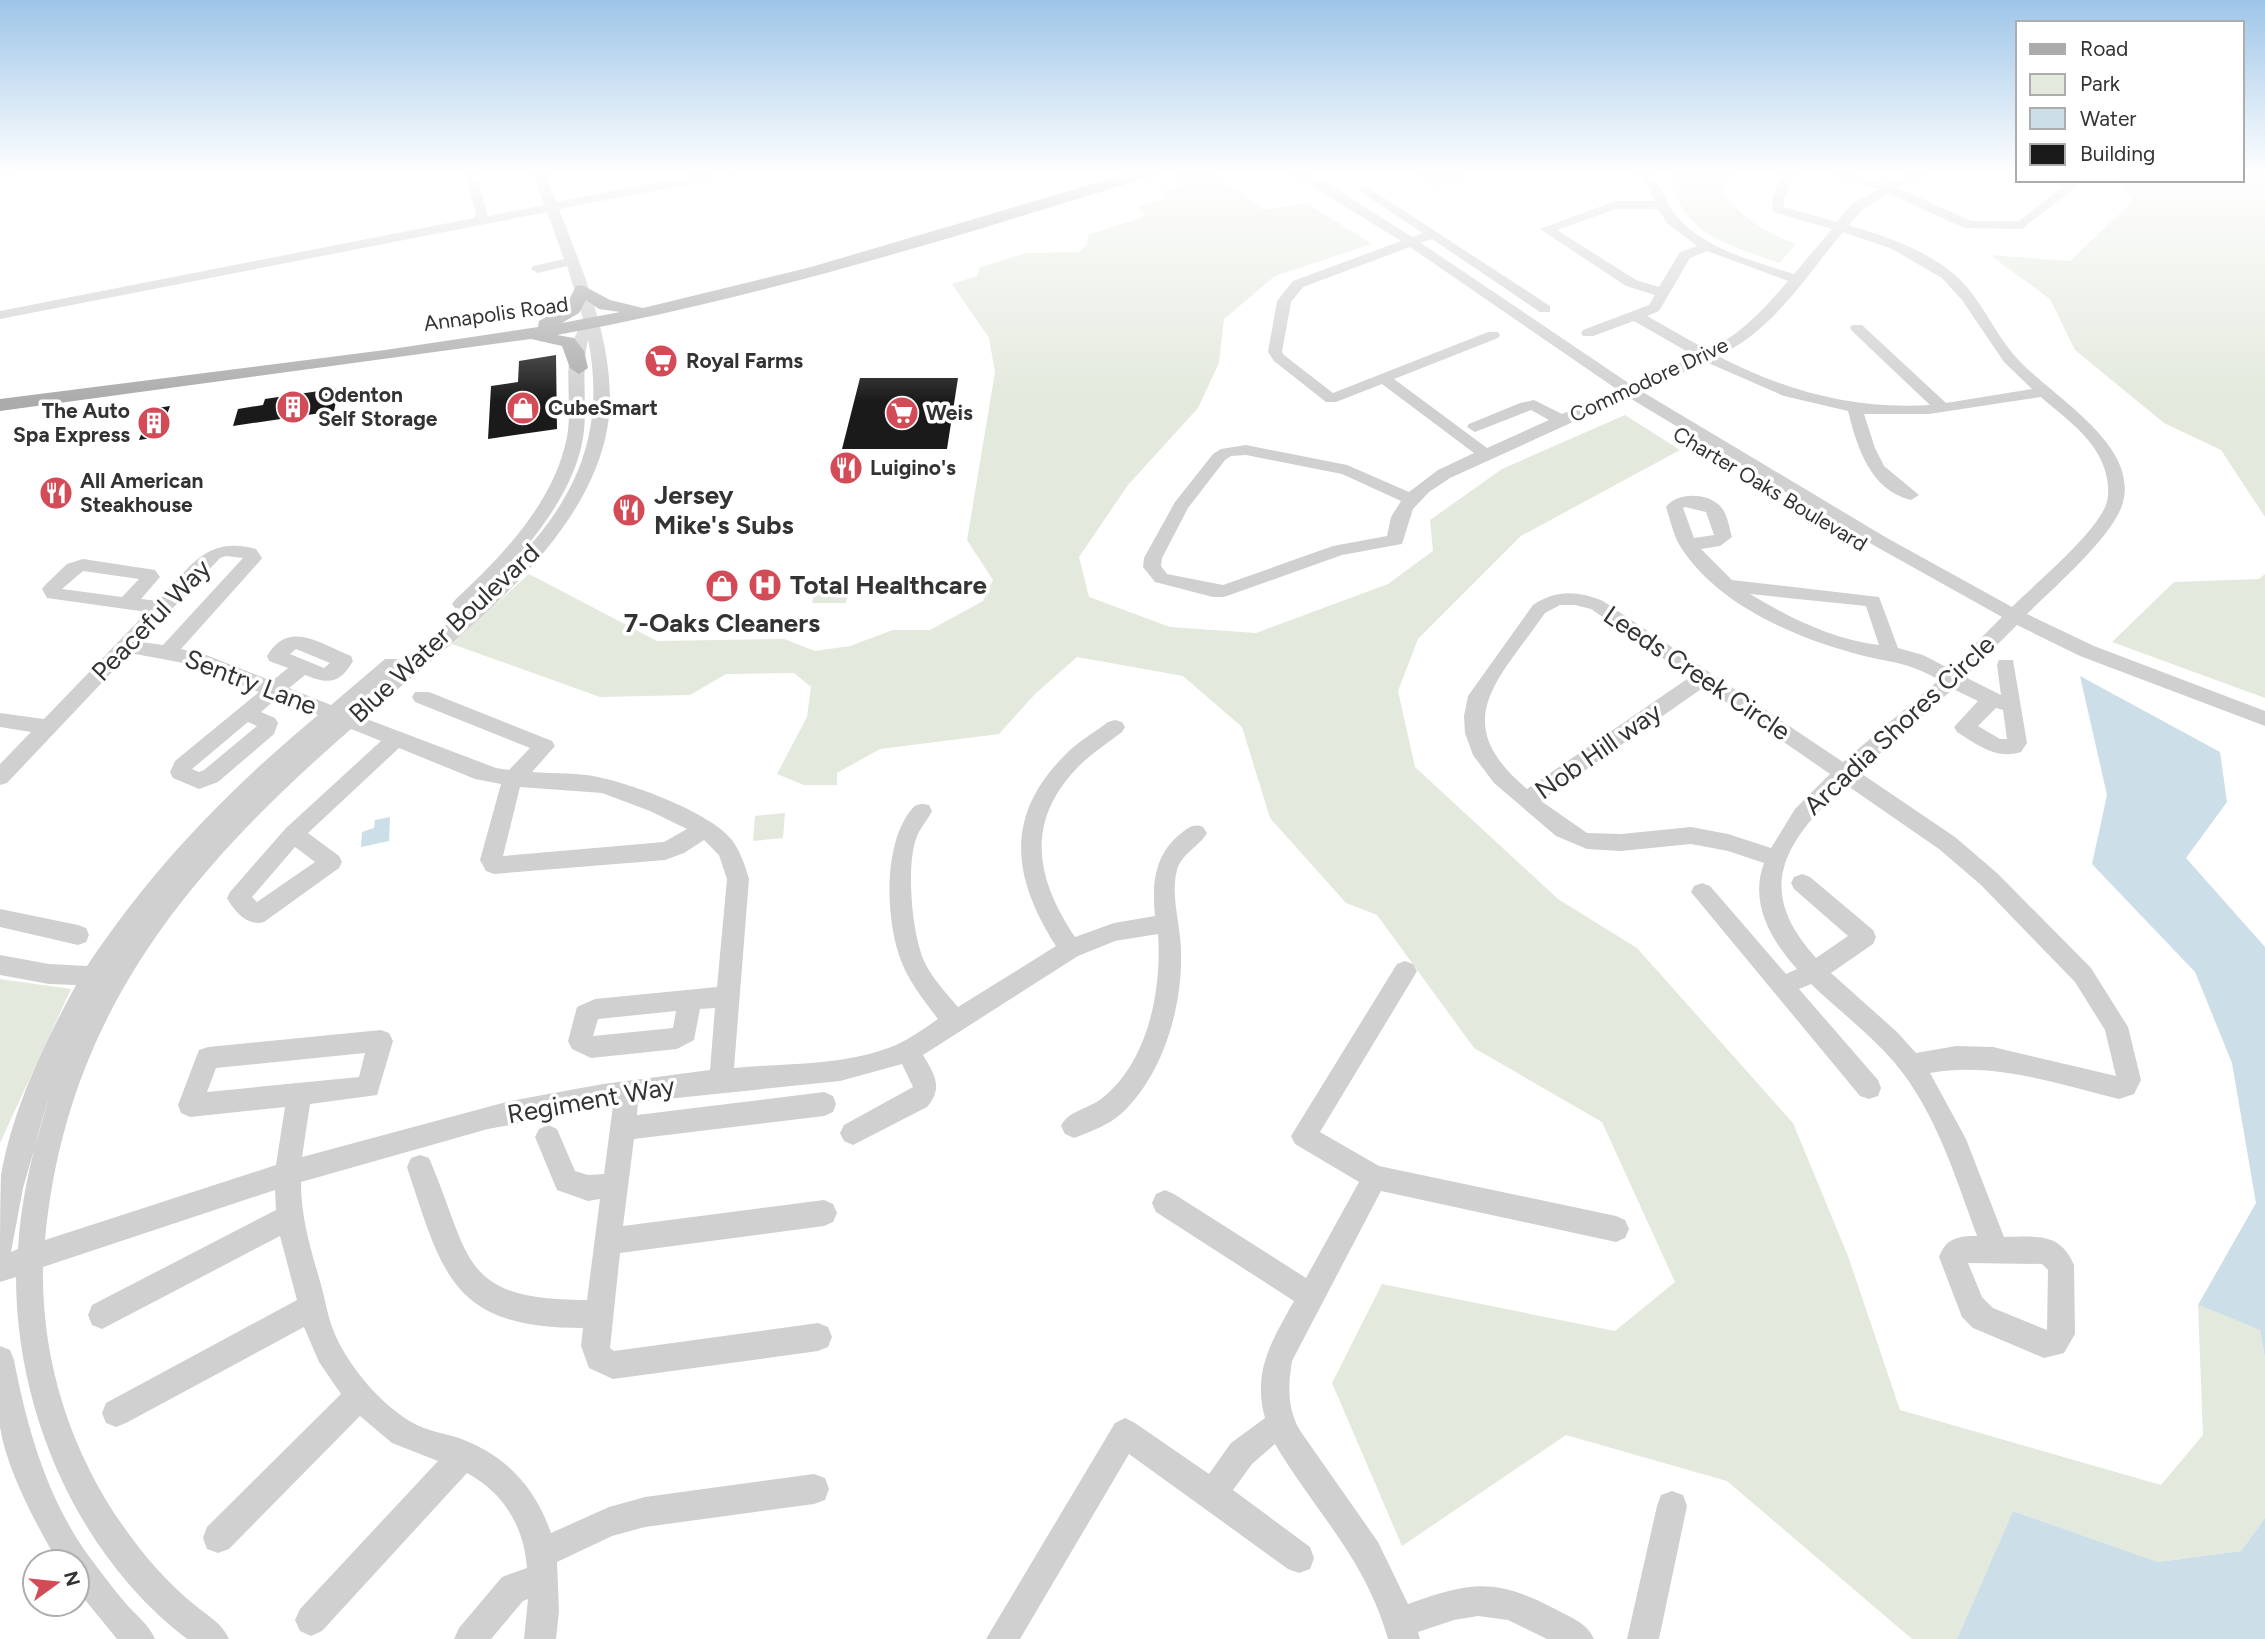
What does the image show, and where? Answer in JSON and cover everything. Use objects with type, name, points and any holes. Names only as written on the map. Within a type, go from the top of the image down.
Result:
[{"type":"main road","name":"Annapolis Road","points":[[3,407],[591,323],[816,273],[897,248]]},
{"type":"main road","points":[[512,335],[566,315],[579,300],[582,289],[593,298],[615,307],[658,310]]},
{"type":"main road","points":[[512,335],[568,342],[575,351],[579,368]]},
{"type":"street","points":[[0,315],[340,248]]},
{"type":"street","points":[[566,248],[582,289],[591,323]]},
{"type":"street","points":[[1394,248],[1298,284],[1284,301],[1275,346],[1279,358],[1331,400],[1493,335]]},
{"type":"street","name":"Charter Oaks Boulevard","points":[[1413,248],[1768,489],[2010,621],[2133,684],[2265,733]]},
{"type":"street","points":[[1455,248],[1545,309]]},
{"type":"street","points":[[1577,248],[1620,277],[1664,292]]},
{"type":"street","points":[[1588,333],[1654,308],[1685,256],[1702,248]]},
{"type":"street","points":[[1714,248],[1796,279]]},
{"type":"street","name":"Commodore Drive","points":[[1412,500],[1348,470],[1246,450],[1227,452],[1219,457],[1181,506],[1153,558],[1152,567],[1155,573],[1168,580],[1224,591],[1339,550],[1396,540],[1397,519],[1412,500],[1435,479],[1485,454],[1706,357],[1755,327],[1823,248]]},
{"type":"street","name":"Arcadia Shores Circle","points":[[1900,248],[1944,273],[1974,303],[2010,361],[2097,439],[2110,459],[2118,490],[2109,519],[2010,621],[1914,715],[1844,772],[1799,818],[1776,859],[1769,878],[1774,916],[1783,935],[1815,971],[1886,1035],[1911,1065],[1941,1113],[1996,1250]]},
{"type":"street","points":[[538,269],[571,261]]},
{"type":"street","points":[[1635,315],[1706,357],[1780,390],[1855,407],[1891,411],[1941,407],[2044,392]]},
{"type":"street","name":"Blue Water Boulevard","points":[[0,1247],[13,1167],[27,1115],[48,1063],[94,976],[136,912],[202,833],[342,717],[517,570],[542,543],[571,503],[591,463],[601,425],[602,404],[596,335],[591,323],[580,337],[574,441],[563,476],[533,522],[495,570],[342,717],[222,838],[158,914],[117,976],[75,1061],[57,1109],[42,1162],[34,1208],[31,1258],[33,1345],[43,1390],[60,1441],[81,1489],[114,1542],[145,1580],[196,1628],[213,1639]]},
{"type":"street","points":[[1857,328],[1941,407]]},
{"type":"street","points":[[1384,379],[1485,454]]},
{"type":"street","points":[[1475,427],[1525,406],[1534,405],[1562,420]]},
{"type":"street","points":[[1855,407],[1864,446],[1877,472],[1911,495]]},
{"type":"street","points":[[1687,544],[1700,562],[1725,586],[1768,612],[1824,638],[1856,648],[1913,659],[1991,701],[2011,705]]},
{"type":"street","name":"Peaceful Way","points":[[0,778],[214,554],[225,550],[250,553],[253,558],[167,652]]},
{"type":"street","points":[[127,603],[151,578],[149,574],[83,565],[73,568],[51,589],[53,594],[162,608]]},
{"type":"street","points":[[1725,586],[1873,601],[1891,654]]},
{"type":"street","name":"Leeds Creek Circle","points":[[1776,859],[1729,842],[1703,837],[1679,836],[1602,844],[1584,841],[1567,832],[1494,771],[1482,754],[1473,723],[1474,708],[1478,696],[1539,609],[1547,603],[1568,598],[1597,605],[1844,772],[1970,862],[2083,975],[2116,1027],[2129,1080],[2125,1086],[2119,1088],[1993,1058],[1973,1056],[1911,1065]]},
{"type":"street","name":"Charter Oaks Boulevard","points":[[2010,621],[2126,668],[2265,719]]},
{"type":"street","name":"Sentry Lane","points":[[125,646],[199,660],[482,773],[512,780],[590,783],[685,818],[705,829],[722,843],[738,879],[721,1080]]},
{"type":"street","points":[[1991,701],[1964,727],[2003,748],[2010,748],[2017,743],[2006,665]]},
{"type":"street","points":[[246,713],[303,666]]},
{"type":"street","name":"Nob Hill way","points":[[1527,800],[1704,677]]},
{"type":"street","points":[[422,697],[545,746],[512,780],[491,860],[494,865],[665,851],[676,848],[705,829]]},
{"type":"street","points":[[0,720],[48,727]]},
{"type":"street","points":[[1070,949],[1038,895],[1031,875],[1031,833],[1037,812],[1051,783],[1074,758],[1115,727]]},
{"type":"street","points":[[293,834],[396,739]]},
{"type":"street","points":[[922,811],[910,828],[903,848],[905,929],[910,954],[922,979],[955,1022]]},
{"type":"street","points":[[1074,1126],[1112,1105],[1140,1068],[1152,1043],[1166,1002],[1168,980],[1170,949],[1164,892],[1167,868],[1172,854],[1181,843],[1196,833]]},
{"type":"street","points":[[1783,986],[1815,971],[1865,937],[1802,883]]},
{"type":"street","points":[[1702,892],[1869,1088]]},
{"type":"street","points":[[0,918],[78,935]]},
{"type":"street","name":"Regiment Way","points":[[0,1269],[290,1172],[433,1131],[531,1108],[627,1092],[721,1080],[857,1068],[883,1062],[908,1051],[1070,949],[1114,932],[1167,923]]},
{"type":"street","points":[[0,965],[49,974],[94,976]]},
{"type":"street","points":[[1405,971],[1304,1136],[1376,1177],[1616,1229]]},
{"type":"street","points":[[690,1000],[729,996]]},
{"type":"street","points":[[381,1041],[368,1087],[301,1094],[190,1105],[208,1058],[381,1041]]},
{"type":"street","points":[[853,1133],[918,1100],[925,1091],[925,1081],[908,1051]]},
{"type":"street","points":[[627,1092],[595,1346],[599,1358],[613,1365],[818,1337]]},
{"type":"street","points":[[301,1094],[292,1129],[289,1217],[313,1307],[329,1352],[359,1396],[398,1430],[464,1455],[492,1469],[517,1495],[533,1521],[543,1566],[540,1639]]},
{"type":"street","points":[[623,1128],[824,1104]]},
{"type":"street","points":[[548,1137],[566,1181],[587,1188],[616,1185]]},
{"type":"street","points":[[420,1167],[444,1241],[455,1264],[469,1283],[488,1298],[521,1311],[554,1316],[599,1314]]},
{"type":"street","points":[[1376,1177],[1278,1358],[1274,1378],[1275,1401],[1281,1425],[1384,1580],[1402,1631],[1463,1602],[1492,1600],[1520,1607],[1578,1639]]},
{"type":"street","points":[[1165,1203],[1310,1296]]},
{"type":"street","points":[[608,1241],[824,1213]]},
{"type":"street","points":[[102,1315],[289,1217]]},
{"type":"street","points":[[1960,1249],[1996,1250],[2048,1251],[2061,1265],[2060,1334],[2054,1343],[2044,1343],[1983,1318],[1972,1307],[1952,1257],[1960,1249]]},
{"type":"street","points":[[116,1413],[313,1307]]},
{"type":"street","points":[[0,1360],[9,1413],[24,1465],[47,1515],[67,1548]]},
{"type":"street","points":[[218,1538],[359,1396]]},
{"type":"street","points":[[1214,1495],[1240,1452],[1261,1434],[1281,1425]]},
{"type":"street","points":[[1002,1639],[1125,1433],[1299,1558]]},
{"type":"street","points":[[311,1620],[464,1455]]},
{"type":"street","points":[[470,1639],[513,1588],[609,1522],[645,1512],[814,1489]]},
{"type":"street","points":[[1643,1639],[1672,1506]]},
{"type":"street","points":[[91,1583],[110,1609],[139,1639]]},
{"type":"green space","points":[[1083,248],[1358,248],[1275,276],[1224,319],[1219,363],[1198,408],[1128,485],[1079,557],[1089,597],[1170,627],[1256,633],[1388,584],[1433,551],[1430,520],[1502,469],[1625,415],[1680,450],[1521,536],[1418,639],[1398,691],[1415,767],[1558,899],[1637,948],[1793,1123],[1848,1256],[1900,1410],[2161,1485],[2203,1435],[2198,1305],[2260,1330],[2265,1358],[2265,1518],[2241,1551],[2158,1562],[2013,1511],[1957,1639],[1912,1639],[1727,1481],[1566,1435],[1402,1546],[1332,1383],[1382,1284],[1615,1331],[1675,1282],[1602,1122],[1474,1048],[1377,915],[1346,903],[1270,818],[1242,727],[1183,676],[1077,657],[1035,694],[999,734],[880,749],[837,773],[837,785],[804,785],[777,774],[807,717],[811,687],[794,673],[726,674],[690,695],[600,697],[452,644],[529,574],[657,641],[784,639],[815,651],[850,646],[893,630],[930,630],[983,601],[993,580],[967,540],[995,372],[989,338],[952,284],[977,276],[980,267],[1026,253],[1078,252]]},
{"type":"green space","points":[[1740,248],[1792,248],[1779,263]]},
{"type":"green space","points":[[2083,248],[2265,248],[2265,517],[2221,450],[2164,423],[2075,350],[2050,299],[1990,255],[2070,261]]},
{"type":"green space","points":[[2265,574],[2265,698],[2112,642],[2174,582],[2259,579]]},
{"type":"green space","points":[[818,581],[850,581],[846,603],[812,603]]},
{"type":"green space","points":[[785,813],[783,838],[753,841],[755,816]]},
{"type":"green space","points":[[0,979],[71,989],[0,1143]]},
{"type":"water","points":[[2080,676],[2220,752],[2227,802],[2186,858],[2265,947],[2265,1358],[2260,1330],[2198,1305],[2256,1203],[2232,1063],[2195,972],[2092,864],[2107,795]]},
{"type":"water","points":[[390,817],[389,841],[361,847],[362,832],[374,828],[375,820]]},
{"type":"water","points":[[2013,1511],[2158,1562],[2241,1551],[2265,1518],[2265,1639],[1957,1639]]},
{"type":"building","name":"CubeSmart","points":[[556,355],[557,429],[488,439],[491,386],[518,382],[519,361]]},
{"type":"building","name":"Weis","points":[[860,378],[958,378],[947,449],[842,449]]},
{"type":"building","name":"Odenton Self Storage","points":[[339,388],[334,411],[233,426],[238,409],[263,405],[265,399]]},
{"type":"building","name":"The Auto Spa Express","points":[[170,406],[159,437],[139,440],[151,409]]},
{"type":"place","name":"Royal Farms","points":[[661,361]]},
{"type":"place","name":"Odenton Self Storage","points":[[293,407]]},
{"type":"place","name":"CubeSmart","points":[[523,408]]},
{"type":"place","name":"Weis","points":[[902,413]]},
{"type":"place","name":"The Auto Spa Express","points":[[154,423]]},
{"type":"place","name":"Luigino's","points":[[846,468]]},
{"type":"place","name":"All American Steakhouse","points":[[56,493]]},
{"type":"place","name":"Jersey Mike's Subs","points":[[629,510]]},
{"type":"place","name":"Total Healthcare","points":[[765,585]]},
{"type":"place","name":"7-Oaks Cleaners","points":[[722,586]]}]
